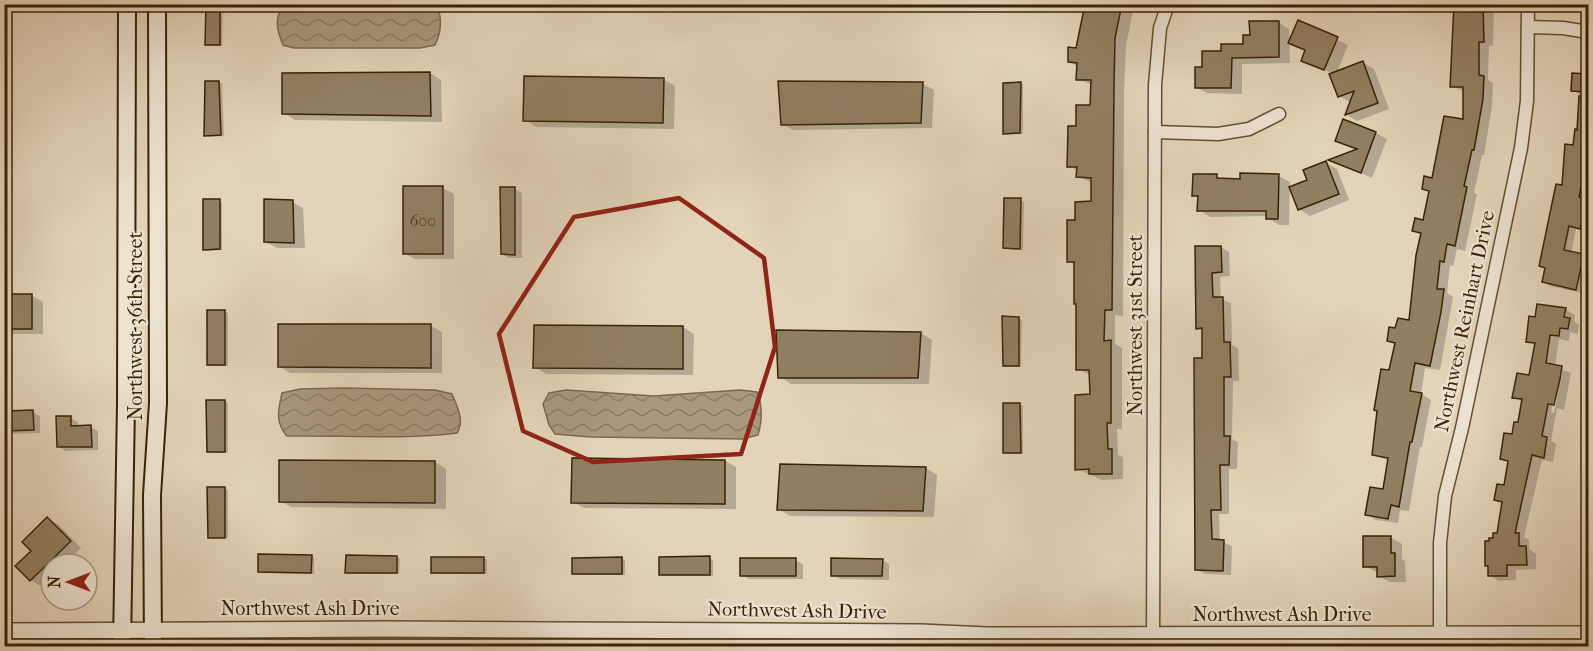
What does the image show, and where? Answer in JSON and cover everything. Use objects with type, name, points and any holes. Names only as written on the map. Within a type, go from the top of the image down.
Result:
[{"type":"main road","name":"Northwest 36th Street","points":[[122,639],[126,404],[127,4]]},
{"type":"main road","name":"Northwest 36th Street","points":[[153,638],[152,495],[158,403],[157,4]]},
{"type":"street","name":"Northwest 31st Street","points":[[1153,641],[1155,85],[1160,28],[1168,4]]},
{"type":"street","name":"Northwest Reinhart Drive","points":[[1440,641],[1440,543],[1445,496],[1465,417],[1521,148],[1527,101],[1528,4]]},
{"type":"street","points":[[1528,27],[1563,28],[1588,32]]},
{"type":"street","points":[[1155,132],[1218,134],[1249,129],[1279,114]]},
{"type":"street","name":"Northwest Ash Drive","points":[[4,631],[122,639],[387,629],[922,639],[987,635],[1153,641],[1440,641],[1588,634]]},
{"type":"highlighted area","points":[[679,198],[764,258],[775,347],[741,454],[593,462],[523,431],[499,334],[574,217]]},
{"type":"water","points":[[283,5],[436,5],[440,15],[440,30],[435,45],[420,48],[294,48],[283,45],[279,35],[277,20]]},
{"type":"water","points":[[300,389],[435,390],[452,394],[459,414],[459,428],[457,433],[372,437],[287,436],[283,431],[278,416],[282,393]]},
{"type":"water","points":[[566,390],[654,396],[740,390],[757,392],[761,408],[758,435],[743,439],[590,437],[555,434],[549,425],[543,404],[549,393]]},
{"type":"building","points":[[206,4],[220,4],[220,45],[205,45]]},
{"type":"building","points":[[1085,4],[1122,4],[1115,38],[1112,310],[1105,310],[1104,341],[1111,340],[1111,423],[1107,423],[1108,449],[1112,449],[1112,474],[1089,474],[1089,469],[1075,470],[1075,395],[1090,394],[1089,370],[1076,370],[1074,262],[1067,262],[1067,220],[1075,220],[1075,202],[1091,201],[1091,178],[1076,177],[1077,167],[1067,167],[1068,126],[1076,126],[1076,105],[1090,105],[1091,80],[1076,80],[1077,63],[1068,62],[1068,47],[1076,48]]},
{"type":"building","points":[[1454,4],[1483,4],[1484,42],[1479,42],[1479,75],[1484,76],[1483,99],[1474,150],[1472,150],[1464,186],[1467,187],[1455,246],[1447,244],[1444,262],[1440,261],[1437,289],[1444,289],[1430,366],[1415,363],[1410,391],[1422,393],[1412,442],[1410,442],[1399,507],[1391,505],[1388,519],[1365,515],[1370,487],[1383,489],[1388,458],[1372,455],[1377,411],[1374,410],[1381,369],[1389,370],[1395,343],[1387,341],[1389,327],[1395,328],[1398,318],[1409,320],[1416,255],[1421,233],[1412,231],[1415,218],[1423,220],[1429,191],[1422,189],[1424,176],[1432,178],[1444,116],[1463,119],[1463,87],[1450,87]]},
{"type":"building","points":[[1298,20],[1338,37],[1324,70],[1301,61],[1305,50],[1288,43]]},
{"type":"building","points":[[1249,21],[1279,21],[1279,57],[1232,58],[1231,88],[1195,88],[1195,67],[1202,67],[1202,51],[1221,51],[1221,44],[1243,44],[1243,35],[1250,35]]},
{"type":"building","points":[[1363,61],[1378,103],[1345,115],[1354,91],[1338,97],[1329,74]]},
{"type":"building","points":[[430,72],[431,116],[282,114],[282,73]]},
{"type":"building","points":[[1572,73],[1588,74],[1588,92],[1571,91]]},
{"type":"building","points":[[524,76],[664,78],[663,123],[523,121]]},
{"type":"building","points":[[205,81],[219,81],[221,135],[204,136]]},
{"type":"building","points":[[778,81],[923,82],[921,123],[781,125]]},
{"type":"building","points":[[1021,82],[1020,133],[1003,134],[1003,83]]},
{"type":"building","points":[[1579,96],[1588,97],[1588,162],[1586,162],[1579,197],[1588,199],[1588,218],[1583,216],[1580,229],[1569,226],[1564,250],[1584,254],[1576,290],[1542,282],[1545,268],[1539,266],[1556,184],[1562,185],[1565,144],[1573,145],[1575,129],[1577,130]]},
{"type":"building","points":[[1343,119],[1376,132],[1361,173],[1328,160],[1357,149],[1335,141]]},
{"type":"building","points":[[1326,161],[1339,194],[1298,210],[1289,187],[1307,180],[1303,170]]},
{"type":"building","points":[[1240,173],[1279,174],[1278,219],[1266,219],[1266,211],[1197,211],[1198,196],[1192,196],[1193,174],[1217,174],[1217,178],[1240,179]]},
{"type":"building","points":[[403,186],[443,186],[443,254],[403,254]]},
{"type":"building","points":[[500,187],[515,187],[515,255],[501,254]]},
{"type":"building","points":[[1004,198],[1021,198],[1020,249],[1003,248]]},
{"type":"building","points":[[203,199],[220,199],[220,249],[203,250]]},
{"type":"building","points":[[264,199],[293,200],[294,243],[264,242]]},
{"type":"building","points":[[1195,246],[1221,246],[1222,272],[1212,273],[1213,297],[1223,297],[1224,342],[1230,342],[1231,377],[1224,377],[1224,436],[1230,436],[1229,465],[1220,465],[1221,510],[1211,510],[1212,539],[1224,540],[1223,571],[1195,570],[1194,358],[1202,358],[1202,328],[1196,329]]},
{"type":"building","points":[[4,294],[32,294],[32,329],[4,329]]},
{"type":"building","points":[[1537,304],[1566,308],[1564,317],[1570,318],[1568,329],[1560,328],[1559,336],[1550,335],[1546,363],[1562,366],[1560,379],[1554,405],[1548,404],[1542,436],[1547,437],[1544,458],[1532,455],[1515,533],[1519,533],[1519,546],[1526,546],[1527,565],[1507,565],[1507,576],[1488,576],[1488,566],[1485,566],[1485,541],[1493,538],[1493,533],[1497,533],[1502,502],[1494,500],[1497,484],[1504,485],[1508,461],[1500,459],[1504,433],[1512,434],[1514,422],[1518,422],[1522,399],[1512,398],[1517,373],[1529,375],[1535,343],[1526,342],[1529,316],[1535,317]]},
{"type":"building","points":[[207,310],[225,310],[225,365],[207,365]]},
{"type":"building","points":[[1002,316],[1019,317],[1019,366],[1003,366]]},
{"type":"building","points":[[278,324],[431,324],[431,368],[278,367]]},
{"type":"building","points":[[534,325],[683,326],[683,369],[533,368]]},
{"type":"building","points":[[776,330],[921,332],[918,378],[778,378]]},
{"type":"building","points":[[206,400],[225,400],[225,452],[207,452]]},
{"type":"building","points":[[1003,403],[1020,403],[1021,453],[1003,453]]},
{"type":"building","points":[[33,410],[34,430],[4,431],[4,411]]},
{"type":"building","points":[[56,416],[71,416],[71,426],[91,425],[92,447],[57,447]]},
{"type":"building","points":[[572,458],[725,460],[725,504],[571,503]]},
{"type":"building","points":[[279,460],[435,461],[435,503],[279,502]]},
{"type":"building","points":[[780,464],[926,467],[923,511],[777,510]]},
{"type":"building","points":[[207,487],[225,487],[225,538],[208,538]]},
{"type":"building","points":[[47,517],[71,541],[60,552],[39,552],[39,572],[30,581],[15,566],[31,551],[22,542]]},
{"type":"building","points":[[1363,536],[1391,536],[1391,553],[1395,553],[1395,576],[1377,577],[1377,567],[1363,567]]},
{"type":"building","points":[[258,554],[312,555],[311,573],[258,572]]},
{"type":"building","points":[[346,555],[397,556],[397,573],[345,573]]},
{"type":"building","points":[[710,556],[710,575],[659,575],[659,557]]},
{"type":"building","points":[[431,557],[484,557],[484,573],[431,573]]},
{"type":"building","points":[[622,557],[622,574],[572,574],[572,558]]},
{"type":"building","points":[[740,558],[796,558],[796,576],[740,576]]},
{"type":"building","points":[[831,558],[883,559],[882,576],[831,576]]}]
